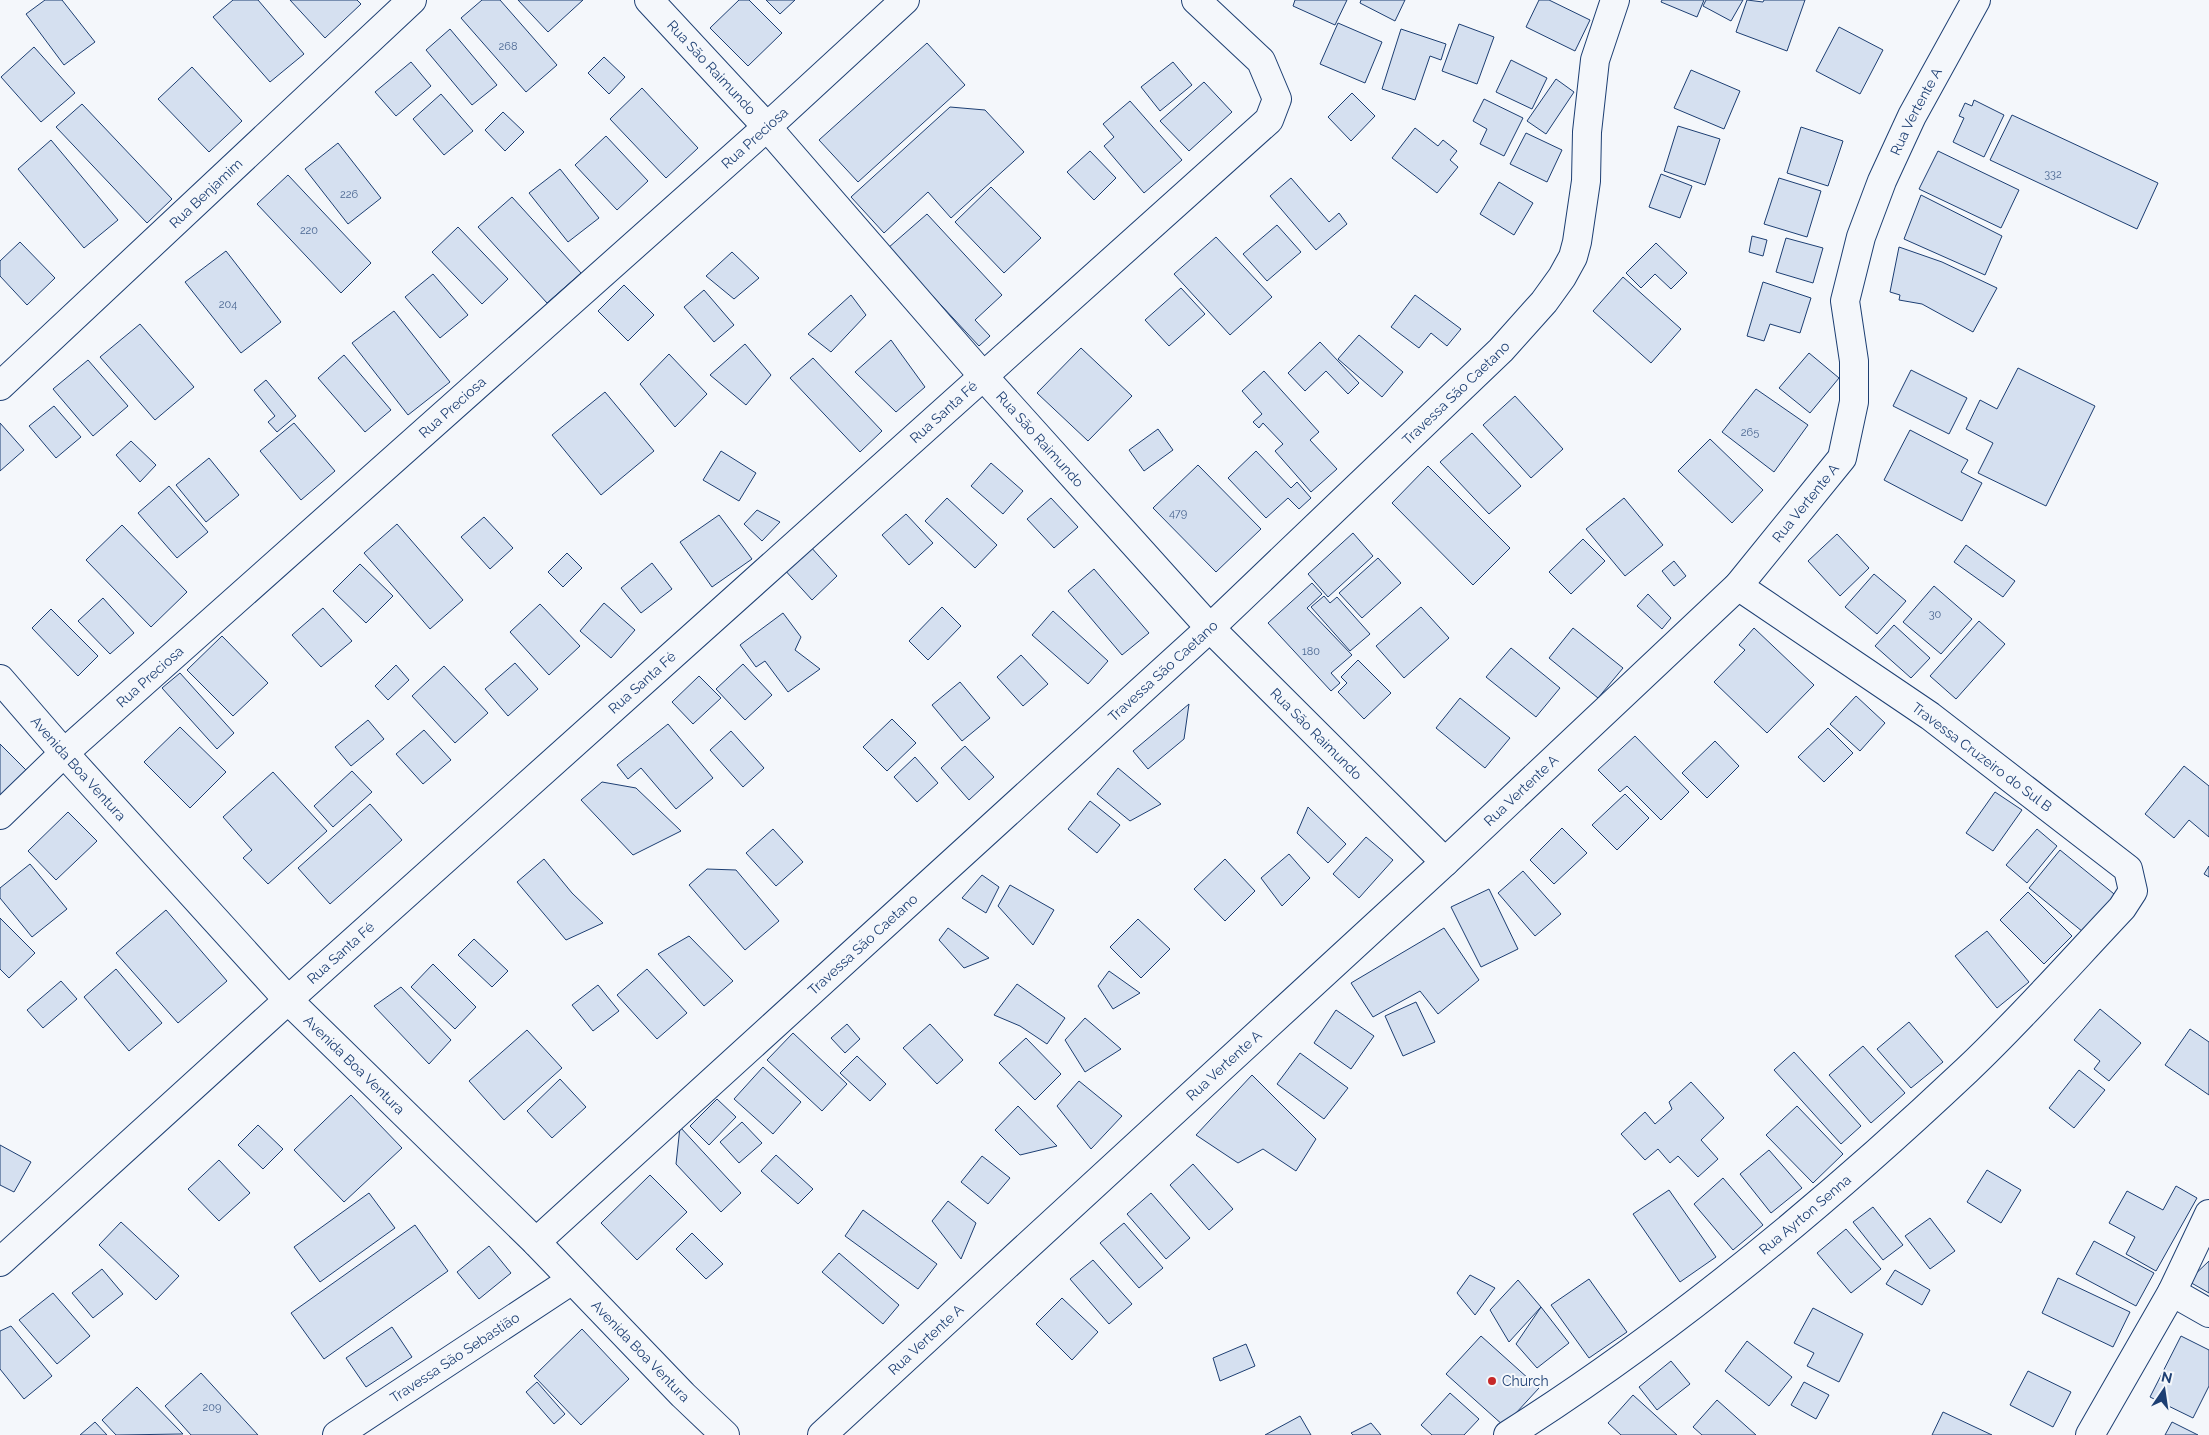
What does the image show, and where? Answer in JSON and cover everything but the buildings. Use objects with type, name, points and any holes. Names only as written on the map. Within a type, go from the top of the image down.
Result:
[{"type":"street","name":"Rua Benjamim","points":[[0,386],[412,0]]},
{"type":"street","name":"Rua São Raimundo","points":[[649,0],[767,127],[984,377],[1210,628],[1445,862]]},
{"type":"street","name":"Rua Preciosa","points":[[0,815],[64,753],[767,127],[904,0]]},
{"type":"street","name":"Rua Santa Fé","points":[[0,1262],[288,1000],[1269,120],[1277,99],[1261,62],[1196,0]]},
{"type":"street","name":"Travessa São Caetano","points":[[536,1242],[1210,628],[1501,350],[1562,277],[1572,257],[1580,226],[1586,180],[1587,132],[1595,60],[1615,0]]},
{"type":"street","name":"Rua Vertente A","points":[[822,1435],[1445,862],[1738,586],[1842,458],[1854,402],[1854,361],[1845,301],[1861,237],[1882,182],[1912,116],[1976,0]]},
{"type":"street","name":"Travessa Cruzeiro do Sul B","points":[[1738,586],[1930,716],[2128,869],[2132,891],[2122,908],[2072,961]]},
{"type":"street","name":"Avenida Boa Ventura","points":[[0,679],[64,753],[288,1000],[536,1242],[683,1395],[725,1435]]},
{"type":"street","name":"Rua Ayrton Senna","points":[[1514,1434],[1655,1335],[1821,1201],[1968,1069],[2072,961]]},
{"type":"street","points":[[2090,1435],[2172,1292],[2209,1214]]},
{"type":"street","name":"Travessa São Sebastião","points":[[337,1435],[572,1280]]},
{"type":"street","points":[[2172,1292],[2209,1313]]},
{"type":"place","name":"Church","points":[[1492,1381]]}]
